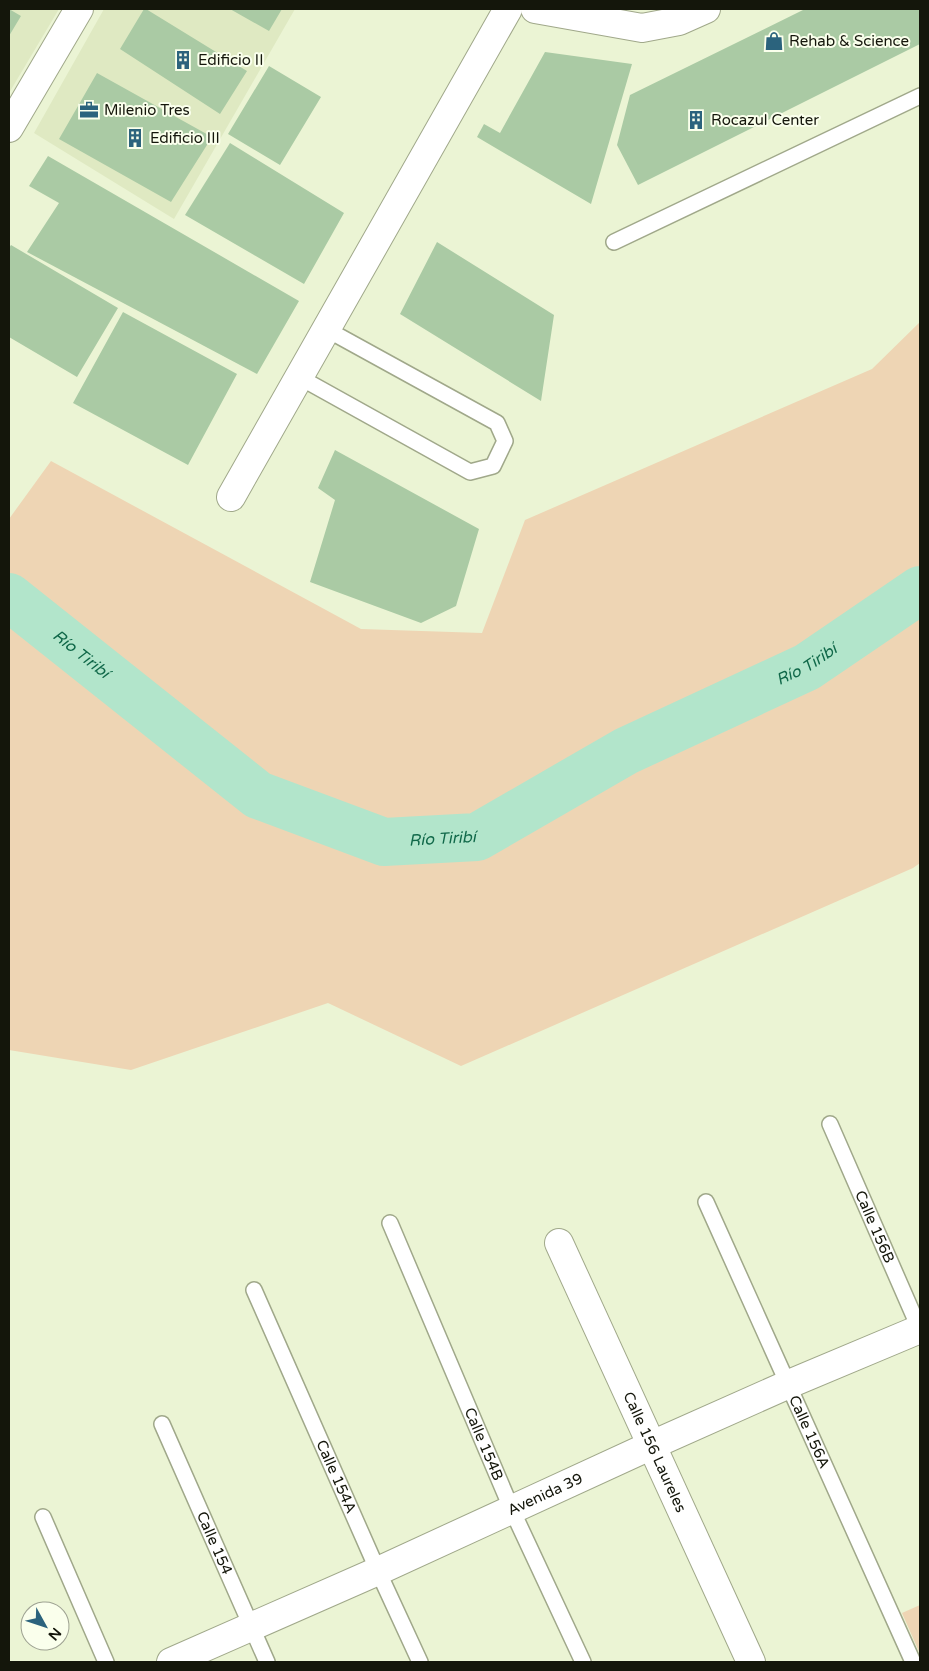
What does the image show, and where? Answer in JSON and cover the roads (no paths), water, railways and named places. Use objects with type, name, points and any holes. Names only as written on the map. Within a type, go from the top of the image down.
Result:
[{"type":"street","points":[[9,128],[79,9]]},
{"type":"street","points":[[231,497],[508,9]]},
{"type":"street","points":[[535,9],[642,28],[679,21],[706,9]]},
{"type":"street","name":"Calle 156 Laureles","points":[[559,1242],[751,1662]]},
{"type":"street","name":"Avenida 39","points":[[171,1662],[378,1571],[652,1444],[789,1384],[920,1330]]},
{"type":"lane","points":[[614,242],[920,96]]},
{"type":"lane","points":[[299,377],[470,472],[493,466],[505,441],[497,423],[326,329]]},
{"type":"lane","name":"Calle 156B","points":[[830,1124],[920,1330]]},
{"type":"lane","name":"Calle 156A","points":[[706,1202],[913,1662]]},
{"type":"lane","name":"Calle 154B","points":[[390,1223],[512,1510],[583,1662]]},
{"type":"lane","name":"Calle 154A","points":[[254,1290],[420,1662]]},
{"type":"lane","name":"Calle 154","points":[[162,1424],[267,1662]]},
{"type":"lane","points":[[43,1517],[106,1662]]},
{"type":"waterway","name":"Río Tiribí","points":[[9,597],[258,795],[384,842],[477,837],[626,751],[807,667],[920,590]]},
{"type":"place","name":"Rehab & Science","points":[[774,41]]},
{"type":"place","name":"Edificio II","points":[[183,60]]},
{"type":"place","name":"Milenio Tres","points":[[89,110]]},
{"type":"place","name":"Rocazul Center","points":[[696,120]]},
{"type":"place","name":"Edificio III","points":[[135,138]]}]
